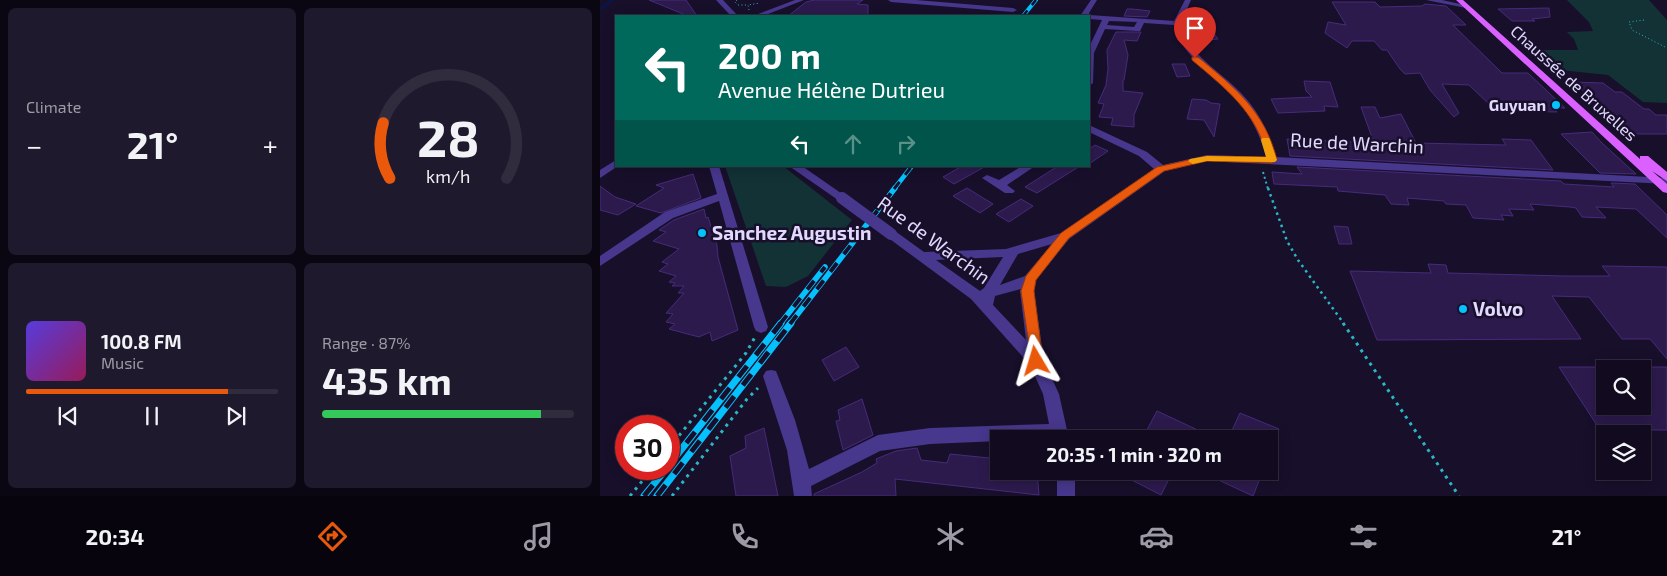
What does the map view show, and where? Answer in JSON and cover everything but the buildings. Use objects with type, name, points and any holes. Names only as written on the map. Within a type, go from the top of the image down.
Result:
[{"type":"main road","name":"Chaussée de Bruxelles","points":[[1459,0],[1466,3],[1664,180],[1667,190]]},
{"type":"street","points":[[719,0],[734,15]]},
{"type":"street","points":[[760,15],[801,0]]},
{"type":"street","points":[[891,0],[1013,10]]},
{"type":"street","points":[[1084,15],[1094,0]]},
{"type":"street","points":[[1188,0],[1177,23],[1183,40],[1195,58],[1238,94],[1249,109],[1270,148],[1267,160]]},
{"type":"street","points":[[1429,0],[1466,3]]},
{"type":"street","points":[[1090,16],[1177,23]]},
{"type":"street","points":[[1090,53],[1107,18]]},
{"type":"street","points":[[1102,27],[1137,29],[1141,21]]},
{"type":"street","points":[[1090,129],[1122,142],[1143,154],[1161,169]]},
{"type":"street","name":"Rue de Warchin","points":[[1036,361],[1027,291],[1030,279],[1065,236],[1161,169],[1207,158],[1664,180]]},
{"type":"street","points":[[600,175],[615,164]]},
{"type":"street","points":[[714,167],[761,327]]},
{"type":"street","name":"Rue de Warchin","points":[[796,167],[842,198],[921,256],[984,297],[1036,361],[1052,394],[1060,430]]},
{"type":"street","points":[[987,178],[1004,188],[1029,167]]},
{"type":"street","points":[[600,262],[670,215],[723,196]]},
{"type":"street","points":[[921,256],[967,256],[1013,251],[1065,236]]},
{"type":"street","points":[[984,297],[1013,251]]},
{"type":"street","points":[[984,297],[1030,279]]},
{"type":"street","points":[[771,376],[787,416],[803,489],[878,443],[930,436],[990,436]]},
{"type":"street","points":[[1066,480],[1066,496]]},
{"type":"path","points":[[738,0],[735,2],[738,5],[748,4]]},
{"type":"path","points":[[1644,20],[1629,22],[1632,30],[1667,48]]},
{"type":"path","points":[[1267,160],[1267,189],[1289,245],[1459,496]]},
{"type":"path","points":[[680,434],[746,352],[761,327]]},
{"type":"path","points":[[672,496],[747,398],[771,376]]},
{"type":"path","points":[[630,496],[643,480]]},
{"type":"green space","points":[[1567,0],[1649,0],[1667,20],[1667,103],[1643,102],[1608,75],[1560,70],[1534,50],[1578,50],[1574,39],[1567,32],[1593,31],[1589,22]]},
{"type":"green space","points":[[725,167],[784,167],[852,220],[808,276],[786,287],[766,286]]},
{"type":"waterway","points":[[600,9],[612,0]]},
{"type":"railway","points":[[1024,15],[1036,0]]},
{"type":"railway","points":[[894,189],[911,167]]},
{"type":"railway","points":[[790,324],[895,188]]},
{"type":"railway","points":[[780,324],[825,267]]},
{"type":"railway","points":[[680,451],[781,323]]},
{"type":"railway","points":[[657,496],[791,323]]},
{"type":"railway","points":[[644,496],[657,480]]},
{"type":"slow traffic","points":[[1193,161],[1207,158],[1272,160],[1270,148],[1266,140]]},
{"type":"place","name":"Guyuan","points":[[1556,105]]},
{"type":"place","name":"Sanchez Augustin","points":[[702,233]]},
{"type":"place","name":"Volvo","points":[[1463,309]]},
{"type":"route","points":[[1036,361],[1027,291],[1030,279],[1065,236],[1161,169],[1207,158],[1272,160],[1270,148],[1249,109],[1238,94],[1195,58]]}]
